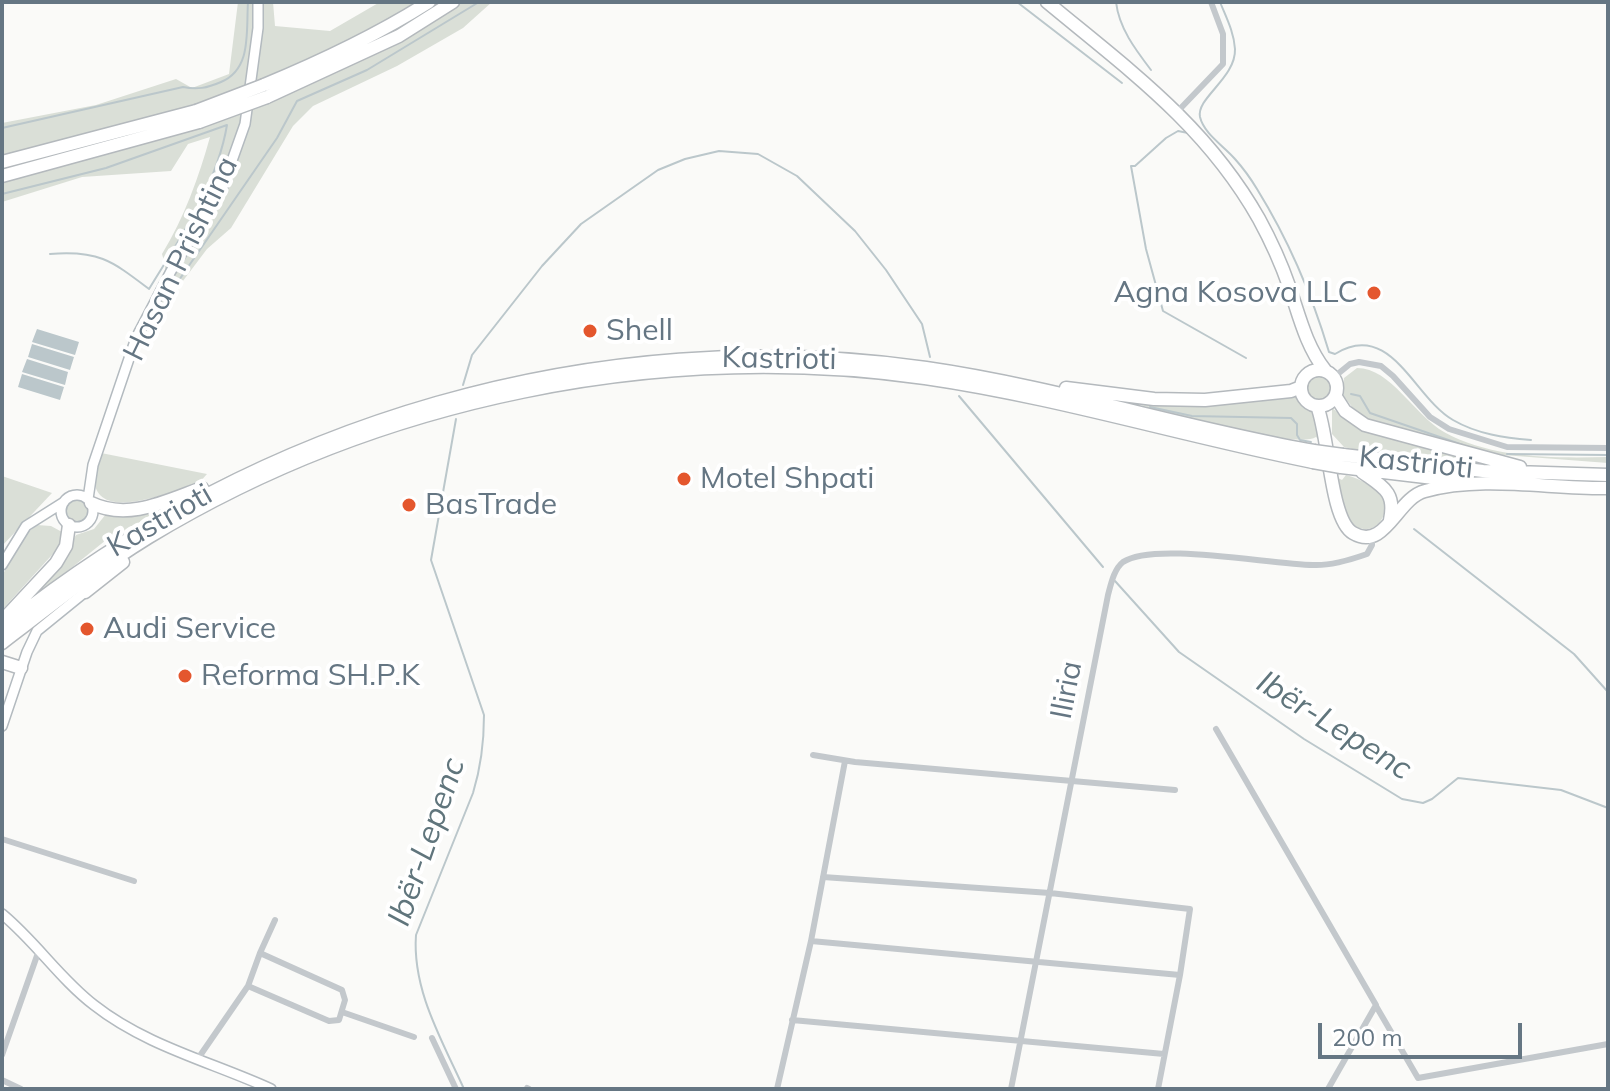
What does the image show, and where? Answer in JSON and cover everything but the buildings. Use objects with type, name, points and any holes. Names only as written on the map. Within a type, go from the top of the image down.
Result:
[{"type":"highway","points":[[266,91],[386,29],[429,2]]},
{"type":"highway","points":[[2,176],[197,117],[266,91],[399,36],[453,2]]},
{"type":"highway","points":[[1047,2],[1178,111],[1230,172],[1260,220],[1279,259],[1317,361],[1338,387],[1327,402],[1326,440],[1340,519],[1353,533],[1372,536],[1387,527],[1403,504],[1415,494],[1435,489],[1498,485],[1608,488]]},
{"type":"highway","points":[[2,162],[197,117]]},
{"type":"highway","points":[[1303,329],[1307,374],[1301,387],[1304,398],[1327,402],[1365,425],[1546,474]]},
{"type":"highway","name":"Kastrioti","points":[[2,629],[56,587],[130,537],[195,499],[322,441],[431,404],[503,386],[619,366],[730,358],[840,359],[924,368],[1001,381],[1314,456]]},
{"type":"highway","name":"Kastrioti","points":[[146,539],[259,479],[401,424],[477,402],[549,387],[620,376],[706,369],[840,370],[962,384],[1043,400],[1225,445],[1342,461],[1483,471],[1608,475]]},
{"type":"highway","points":[[1307,374],[1329,374]]},
{"type":"highway","points":[[1001,381],[1180,400],[1225,399],[1301,387]]},
{"type":"highway","name":"Kastrioti","points":[[1342,461],[1359,470],[1498,485]]},
{"type":"highway","points":[[89,501],[110,511],[134,510],[254,470]]},
{"type":"highway","points":[[1359,470],[1388,493],[1392,510],[1387,527]]},
{"type":"highway","points":[[2,621],[56,563],[66,546],[66,522]]},
{"type":"highway","points":[[85,592],[146,539]]},
{"type":"highway","points":[[2,643],[94,573],[146,539]]},
{"type":"highway","points":[[2,662],[21,668]]},
{"type":"main road","name":"Hasan Prishtina","points":[[76,495],[93,465],[136,338],[171,271],[223,186],[245,124],[254,66],[258,2]]},
{"type":"main road","name":"Hasan Prishtina","points":[[89,501],[93,465]]},
{"type":"main road","points":[[2,565],[26,526],[76,495],[89,501],[93,512],[87,524],[78,527],[46,519],[26,526]]},
{"type":"main road","points":[[64,502],[61,511],[66,522]]},
{"type":"main road","points":[[2,726],[37,631],[85,592]]},
{"type":"main road","points":[[2,914],[81,995],[107,1015],[152,1040],[271,1089]]},
{"type":"street","points":[[1178,111],[1223,64],[1223,34],[1211,2]]},
{"type":"street","points":[[1329,374],[1359,362],[1381,366],[1430,417],[1449,429],[1507,447],[1608,448]]},
{"type":"street","name":"Iliria","points":[[1011,1089],[1114,574],[1123,563],[1154,555],[1176,554],[1316,566],[1367,554],[1372,545],[1372,536]]},
{"type":"street","points":[[1216,729],[1418,1078],[1608,1044]]},
{"type":"street","points":[[813,755],[845,761],[1175,790]]},
{"type":"street","points":[[777,1089],[811,941],[845,761]]},
{"type":"street","points":[[2,839],[134,881]]},
{"type":"street","points":[[823,877],[1050,893],[1190,909],[1158,1089]]},
{"type":"street","points":[[197,1060],[248,986],[275,920]]},
{"type":"street","points":[[811,941],[1180,975]]},
{"type":"street","points":[[2,1055],[39,950]]},
{"type":"street","points":[[260,953],[342,990],[345,996],[339,1020]]},
{"type":"street","points":[[248,986],[321,1019],[354,1017]]},
{"type":"street","points":[[1328,1089],[1376,1005]]},
{"type":"street","points":[[342,1012],[414,1037]]},
{"type":"street","points":[[792,1020],[1164,1054]]},
{"type":"street","points":[[432,1038],[456,1089]]},
{"type":"street","points":[[2,1080],[21,1089]]},
{"type":"shaded area","points":[[238,2],[273,2],[275,26],[330,31],[380,2],[492,2],[463,28],[397,66],[313,106],[293,126],[231,228],[207,249],[149,326],[165,283],[162,254],[190,197],[210,137],[188,144],[171,171],[82,177],[2,202],[2,123],[96,105],[176,79],[192,88],[229,74]]},
{"type":"shaded area","points":[[37,329],[79,342],[75,355],[32,342]]},
{"type":"shaded area","points":[[32,344],[74,357],[70,370],[28,357]]},
{"type":"shaded area","points":[[27,359],[68,372],[65,385],[22,372]]},
{"type":"shaded area","points":[[1357,368],[1381,376],[1433,424],[1463,441],[1524,455],[1608,457],[1608,463],[1503,455],[1370,420],[1356,412],[1342,394],[1344,378]]},
{"type":"shaded area","points":[[22,374],[64,387],[60,400],[18,387]]},
{"type":"shaded area","points":[[1319,376],[1327,380],[1331,388],[1327,396],[1319,400],[1311,396],[1307,388],[1311,380]]},
{"type":"shaded area","points":[[1113,397],[1298,397],[1314,411],[1320,441],[1316,437],[1303,440],[1251,433]]},
{"type":"shaded area","points":[[1332,408],[1352,422],[1405,441],[1488,463],[1344,447],[1332,434]]},
{"type":"shaded area","points":[[101,453],[207,474],[199,483],[155,497],[121,503],[108,500],[98,492],[94,478]]},
{"type":"shaded area","points":[[1346,475],[1369,485],[1386,502],[1385,513],[1375,526],[1361,529],[1348,519],[1341,503],[1338,478],[1342,480]]},
{"type":"shaded area","points":[[2,476],[52,493],[2,546]]},
{"type":"shaded area","points":[[77,499],[86,502],[89,511],[86,520],[77,523],[68,520],[65,511],[68,502]]},
{"type":"shaded area","points":[[181,500],[106,540],[18,611],[60,563],[76,535],[94,529],[106,514]]},
{"type":"shaded area","points":[[37,525],[51,526],[62,532],[61,545],[2,610],[2,576],[23,536]]},
{"type":"waterway","points":[[2,128],[183,87],[202,88],[221,82],[231,76],[243,59],[248,2]]},
{"type":"waterway","points":[[168,296],[277,138],[297,101],[367,70],[479,2]]},
{"type":"waterway","points":[[1017,2],[1122,83]]},
{"type":"waterway","points":[[1116,2],[1124,29],[1151,70]]},
{"type":"waterway","points":[[1220,2],[1233,37],[1234,59],[1204,102],[1200,117],[1210,134],[1231,154],[1255,185],[1279,228],[1315,310],[1329,352],[1335,354],[1355,346],[1372,346],[1387,354],[1453,420],[1491,434],[1531,440]]},
{"type":"waterway","points":[[2,194],[106,168],[227,125],[206,190],[149,289],[125,271],[93,256],[50,254]]},
{"type":"waterway","points":[[1188,133],[1178,131],[1131,166],[1146,249],[1163,311],[1246,358]]},
{"type":"waterway","name":"Ibër-Lepenc","points":[[463,385],[472,355],[542,266],[581,224],[658,170],[685,159],[719,151],[758,154],[797,176],[855,231],[922,324],[930,357]]},
{"type":"waterway","points":[[1351,394],[1360,396],[1370,413],[1463,445]]},
{"type":"waterway","name":"Ibër-Lepenc","points":[[959,396],[1103,567]]},
{"type":"waterway","points":[[1150,407],[1192,416],[1291,418],[1297,424],[1300,440],[1311,442]]},
{"type":"waterway","name":"Ibër-Lepenc","points":[[456,419],[431,560],[484,715],[483,735],[473,793],[416,935],[416,955],[430,1014],[464,1089]]},
{"type":"waterway","points":[[1507,454],[1608,455]]},
{"type":"waterway","points":[[1414,529],[1574,654],[1608,692]]},
{"type":"waterway","name":"Ibër-Lepenc","points":[[1115,581],[1179,652],[1304,739],[1402,799],[1423,803],[1458,778],[1561,790],[1608,808]]},
{"type":"place","name":"Agna Kosova LLC","points":[[1374,293]]},
{"type":"place","name":"Shell","points":[[590,331]]},
{"type":"place","name":"Motel Shpati","points":[[684,479]]},
{"type":"place","name":"BasTrade","points":[[409,505]]},
{"type":"place","name":"Audi Service","points":[[87,629]]},
{"type":"place","name":"Reforma SH.P.K","points":[[185,676]]}]
